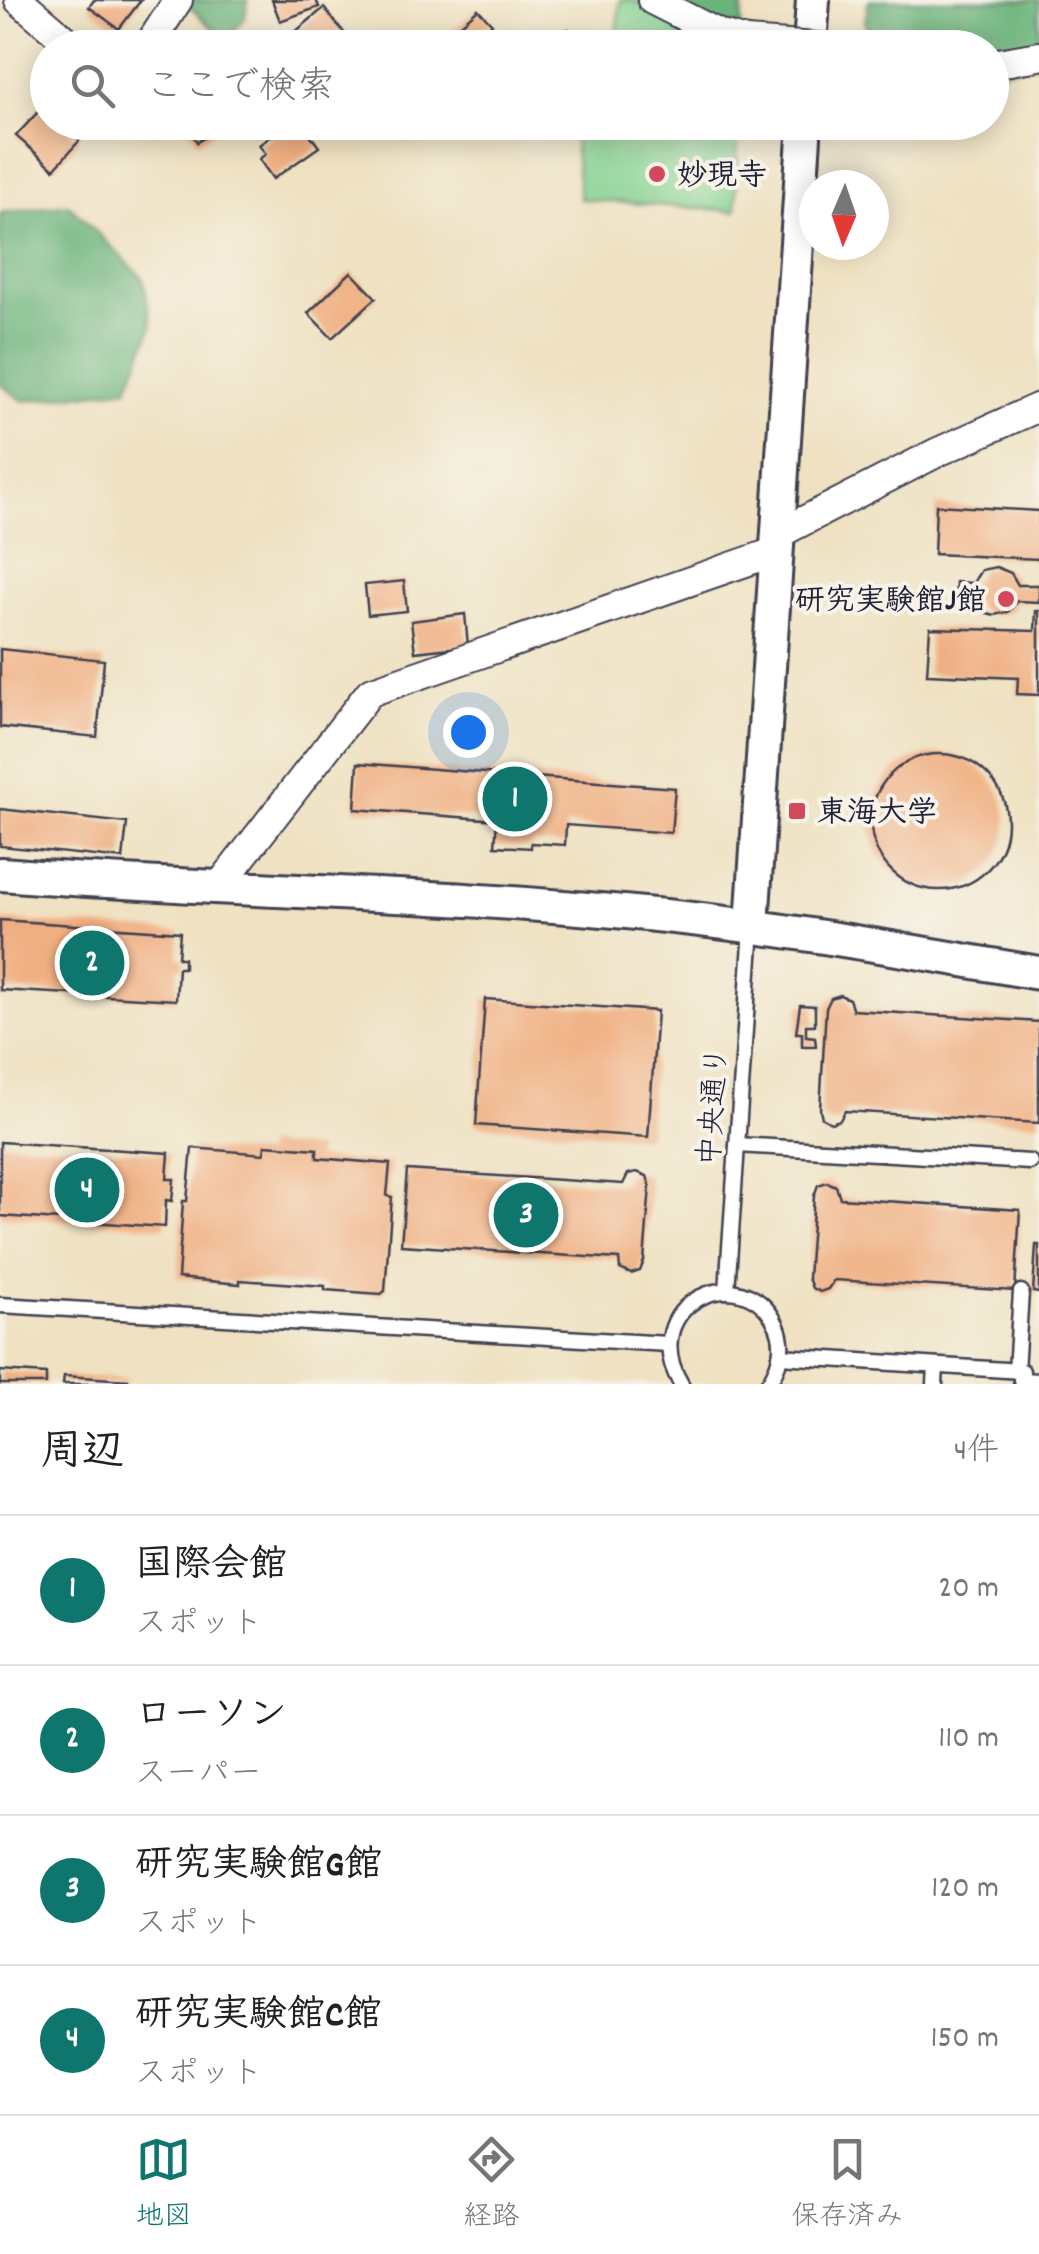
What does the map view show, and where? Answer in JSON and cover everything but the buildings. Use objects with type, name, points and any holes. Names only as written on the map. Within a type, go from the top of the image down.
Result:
[{"type":"street","points":[[19,0],[54,30]]},
{"type":"street","points":[[159,30],[178,0]]},
{"type":"street","points":[[652,0],[711,30]]},
{"type":"street","points":[[811,30],[813,0]]},
{"type":"street","points":[[1009,61],[1039,56]]},
{"type":"street","points":[[752,926],[804,140]]},
{"type":"street","points":[[220,885],[370,692],[778,543],[938,452],[1039,407]]},
{"type":"street","points":[[0,874],[420,896],[752,926],[1039,973]]},
{"type":"lane","name":"中央通り","points":[[727,1291],[752,926]]},
{"type":"lane","points":[[737,1145],[1030,1162]]},
{"type":"lane","points":[[681,1384],[671,1367],[671,1329],[680,1312],[693,1300],[727,1291],[760,1303],[780,1332],[778,1369],[768,1384]]},
{"type":"lane","points":[[1016,1371],[1021,1292]]},
{"type":"lane","points":[[0,1305],[668,1344]]},
{"type":"lane","points":[[780,1356],[1022,1371],[1021,1380],[1039,1381]]},
{"type":"lane","points":[[935,1384],[936,1366]]},
{"type":"green space","points":[[182,0],[248,0],[245,18],[235,30],[214,30]]},
{"type":"green space","points":[[620,0],[632,0],[692,30],[617,30]]},
{"type":"green space","points":[[657,0],[743,0],[741,27],[699,29]]},
{"type":"green space","points":[[869,0],[1039,0],[1039,63],[1009,69],[1009,30],[867,30]]},
{"type":"green space","name":"妙現寺","points":[[738,140],[736,211],[580,199],[574,141]]},
{"type":"green space","points":[[68,204],[143,278],[152,327],[128,388],[24,401],[0,384],[0,213]]},
{"type":"place","name":"妙現寺","points":[[657,174]]},
{"type":"place","name":"研究実験館J館","points":[[1006,599]]},
{"type":"place","name":"国際会館","points":[[515,799]]},
{"type":"place","name":"東海大学","points":[[797,811]]},
{"type":"place","name":"ローソン","points":[[92,963]]},
{"type":"place","name":"研究実験館C館","points":[[87,1190]]},
{"type":"place","name":"研究実験館G館","points":[[526,1215]]}]
